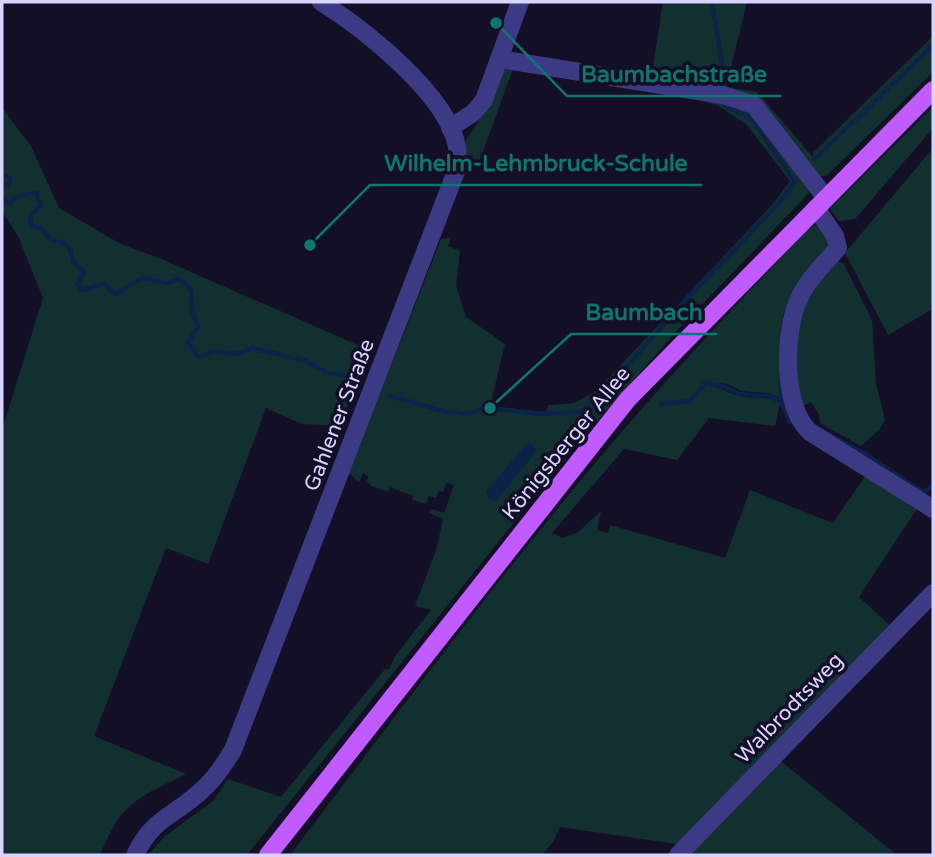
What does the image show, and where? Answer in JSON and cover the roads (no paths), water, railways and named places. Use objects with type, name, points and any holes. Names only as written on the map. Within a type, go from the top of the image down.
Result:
[{"type":"main road","name":"Königsberger Allee","points":[[268,855],[628,399],[933,90]]},
{"type":"street","name":"Gahlener Straße","points":[[135,855],[142,840],[155,825],[201,791],[221,769],[233,750],[449,197],[457,169],[457,147],[450,128],[420,84],[364,31],[321,2]]},
{"type":"street","points":[[450,128],[473,113],[484,100],[520,2]]},
{"type":"street","points":[[500,59],[723,95],[754,105],[768,120],[821,203],[838,248],[804,289],[790,321],[790,381],[797,414],[802,425],[810,432],[933,509]]},
{"type":"street","name":"Walbrodtsweg","points":[[678,855],[933,593]]},
{"type":"water","points":[[527,443],[533,444],[537,451],[496,501],[489,500],[486,492]]},
{"type":"waterway","points":[[712,2],[725,82]]},
{"type":"waterway","points":[[815,159],[933,45]]},
{"type":"waterway","points":[[579,412],[600,397],[680,306],[778,204],[795,182],[752,119],[725,106]]},
{"type":"waterway","points":[[2,175],[10,178],[8,184],[2,187]]},
{"type":"waterway","points":[[2,198],[11,203],[15,197],[36,193],[41,206],[30,216],[31,225],[41,228],[51,240],[70,248],[73,262],[84,272],[77,285],[83,290],[104,284],[115,294],[143,278],[167,283],[179,279],[189,287],[192,293],[192,310],[198,327],[188,342],[198,356],[202,357],[213,351],[238,354],[252,348],[306,361],[327,373],[357,378]]},
{"type":"waterway","points":[[782,334],[785,315]]},
{"type":"waterway","points":[[781,381],[781,402]]},
{"type":"waterway","points":[[661,404],[690,401],[705,383],[725,387],[740,394],[769,396],[781,402],[790,422]]},
{"type":"waterway","points":[[390,396],[443,411],[468,414],[490,408],[541,414],[589,411]]},
{"type":"waterway","points":[[813,426],[865,454],[924,493],[933,485]]},
{"type":"place","name":"Baumbachstraße","points":[[496,23]]},
{"type":"place","name":"Wilhelm-Lehmbruck-Schule","points":[[310,245]]},
{"type":"place","name":"Baumbach","points":[[490,408]]}]
